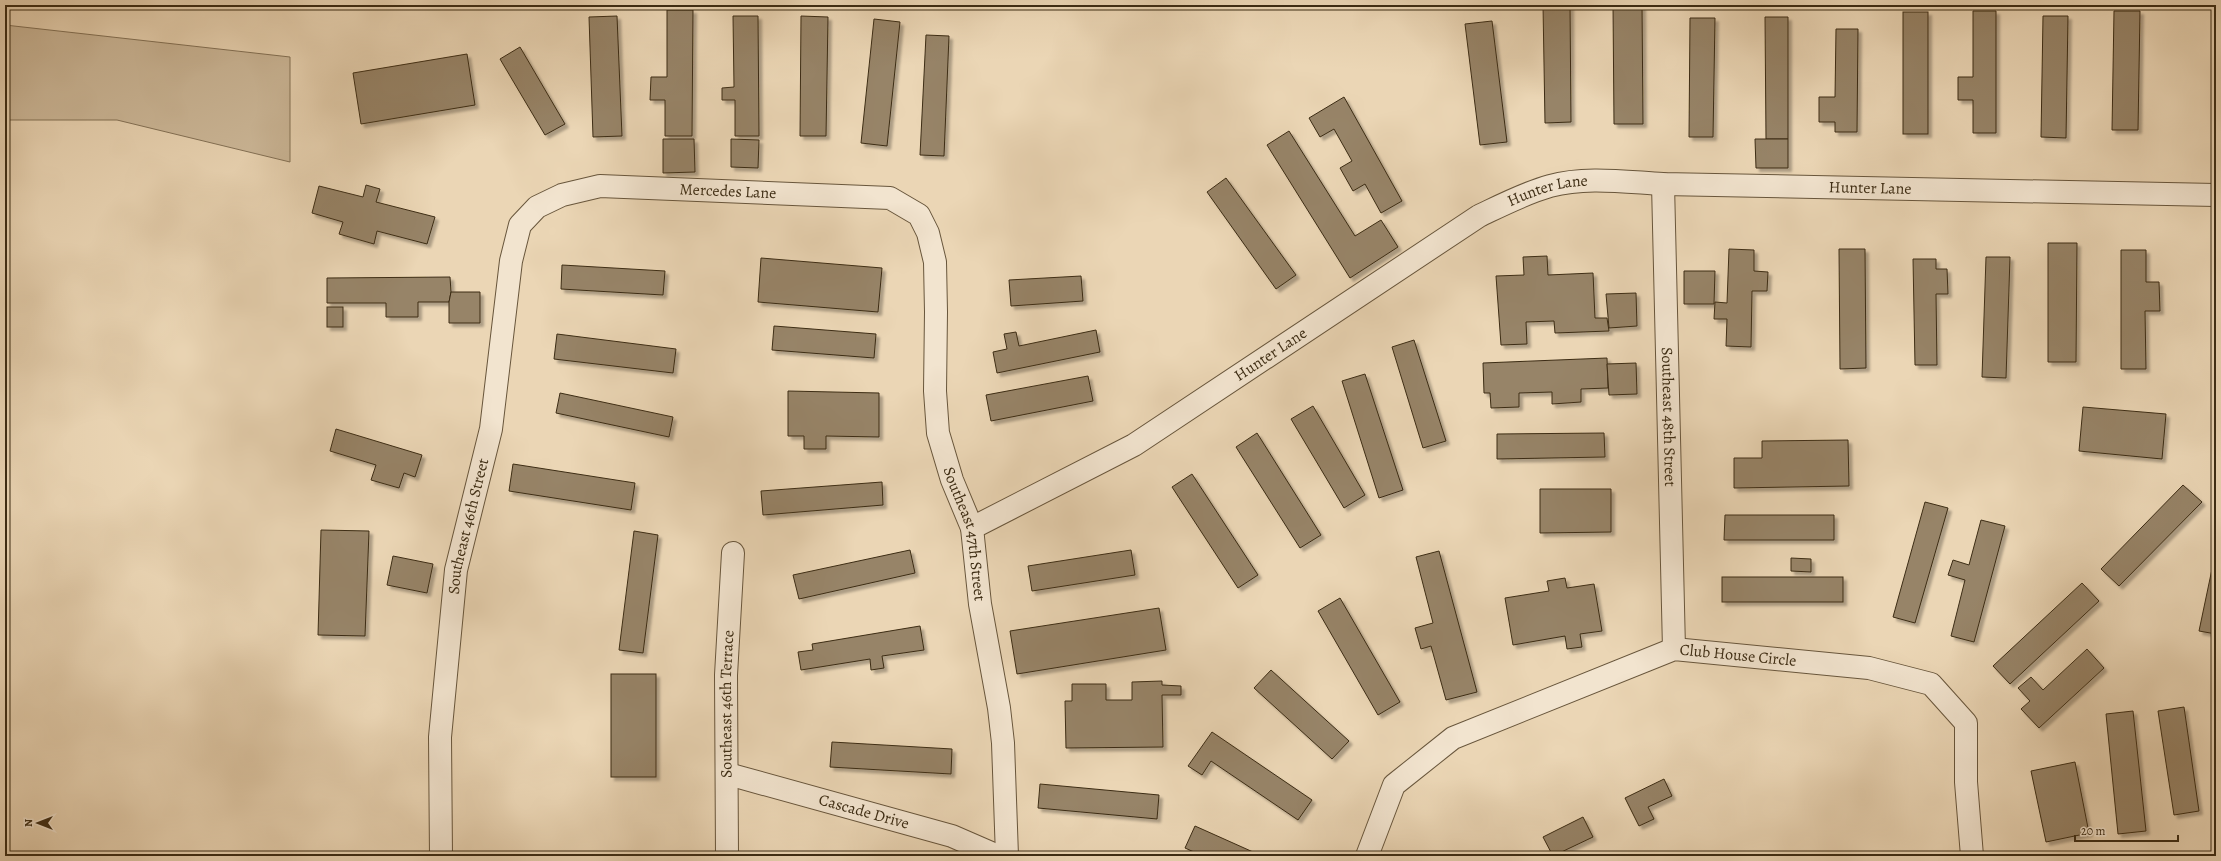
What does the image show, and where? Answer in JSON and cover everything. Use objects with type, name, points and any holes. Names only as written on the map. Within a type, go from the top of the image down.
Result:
[{"type":"street","name":"Hunter Lane","points":[[972,528],[1134,445],[1479,216],[1514,198],[1551,186],[1590,181],[1662,184],[2216,194]]},
{"type":"street","name":"Southeast 48th Street","points":[[1662,184],[1674,649]]},
{"type":"street","name":"Mercedes Lane","points":[[537,207],[562,195],[600,186],[890,198],[919,215]]},
{"type":"street","name":"Southeast 46th Street","points":[[441,856],[440,737],[456,570],[491,429],[511,261],[520,225],[537,207]]},
{"type":"street","name":"Southeast 47th Street","points":[[919,215],[928,233],[935,262],[935,391],[938,433],[952,480],[972,528],[980,604],[1002,729],[1006,780],[1007,856]]},
{"type":"street","name":"Southeast 46th Terrace","points":[[727,856],[728,774],[726,675],[732,553]]},
{"type":"street","name":"Club House Circle","points":[[1367,856],[1394,785],[1452,738],[1674,649],[1869,668],[1931,684],[1966,723],[1966,782],[1972,856]]},
{"type":"street","name":"Cascade Drive","points":[[728,774],[952,836],[998,856]]},
{"type":"shaded area","points":[[5,25],[290,57],[290,162],[117,120],[5,120]]},
{"type":"building","points":[[1543,5],[1570,5],[1571,122],[1545,123]]},
{"type":"building","points":[[1613,5],[1642,5],[1643,124],[1614,124]]},
{"type":"building","points":[[667,10],[693,10],[692,136],[665,136],[665,100],[650,100],[651,77],[667,77]]},
{"type":"building","points":[[1973,11],[1996,11],[1996,133],[1973,133],[1973,100],[1958,100],[1958,77],[1973,77]]},
{"type":"building","points":[[2114,11],[2140,11],[2138,130],[2112,130]]},
{"type":"building","points":[[1903,12],[1928,12],[1928,134],[1903,134]]},
{"type":"building","points":[[617,16],[622,136],[593,137],[589,17]]},
{"type":"building","points":[[733,16],[758,16],[759,136],[735,136],[735,100],[722,100],[722,88],[734,87]]},
{"type":"building","points":[[801,16],[828,17],[826,136],[800,136]]},
{"type":"building","points":[[2043,16],[2068,16],[2066,138],[2041,137]]},
{"type":"building","points":[[1765,17],[1788,17],[1788,139],[1766,139]]},
{"type":"building","points":[[1690,18],[1715,18],[1713,137],[1689,137]]},
{"type":"building","points":[[874,19],[900,22],[887,146],[861,143]]},
{"type":"building","points":[[1492,21],[1507,142],[1480,145],[1465,24]]},
{"type":"building","points":[[1836,29],[1858,29],[1857,132],[1835,132],[1835,122],[1819,122],[1819,97],[1835,97]]},
{"type":"building","points":[[926,35],[949,36],[944,156],[920,155]]},
{"type":"building","points":[[520,47],[565,124],[545,135],[500,59]]},
{"type":"building","points":[[467,54],[475,105],[361,124],[353,73]]},
{"type":"building","points":[[1344,97],[1402,201],[1381,213],[1365,184],[1353,191],[1340,168],[1352,161],[1334,129],[1320,137],[1309,118]]},
{"type":"building","points":[[1289,131],[1355,236],[1381,220],[1398,247],[1350,278],[1267,145]]},
{"type":"building","points":[[663,139],[694,139],[695,172],[663,173]]},
{"type":"building","points":[[731,139],[759,140],[758,168],[731,167]]},
{"type":"building","points":[[1755,139],[1788,139],[1788,168],[1756,168]]},
{"type":"building","points":[[1226,178],[1296,275],[1276,289],[1207,192]]},
{"type":"building","points":[[366,185],[380,189],[376,202],[435,217],[427,244],[377,231],[374,244],[339,234],[343,222],[312,213],[319,186],[363,197]]},
{"type":"building","points":[[2048,243],[2077,243],[2076,362],[2048,362]]},
{"type":"building","points":[[1729,249],[1754,250],[1754,271],[1768,272],[1767,291],[1752,291],[1751,347],[1726,346],[1727,319],[1714,319],[1715,302],[1727,303]]},
{"type":"building","points":[[1839,249],[1865,249],[1866,368],[1840,369]]},
{"type":"building","points":[[2121,250],[2146,250],[2146,282],[2159,282],[2160,311],[2145,311],[2146,369],[2121,369]]},
{"type":"building","points":[[1547,256],[1548,275],[1593,273],[1595,318],[1607,318],[1609,331],[1555,333],[1554,321],[1526,322],[1527,344],[1501,345],[1496,276],[1524,275],[1523,257]]},
{"type":"building","points":[[1986,257],[2010,257],[2006,378],[1982,377]]},
{"type":"building","points":[[761,258],[882,268],[878,312],[758,302]]},
{"type":"building","points":[[1913,259],[1936,259],[1936,269],[1947,269],[1948,294],[1936,294],[1937,365],[1915,365]]},
{"type":"building","points":[[562,265],[665,271],[663,295],[561,289]]},
{"type":"building","points":[[1684,271],[1715,271],[1714,304],[1684,304]]},
{"type":"building","points":[[1081,276],[1083,301],[1011,306],[1009,280]]},
{"type":"building","points":[[450,277],[451,292],[449,302],[418,302],[418,317],[386,317],[386,303],[327,303],[327,278]]},
{"type":"building","points":[[451,292],[480,292],[480,323],[449,323],[449,302]]},
{"type":"building","points":[[1636,293],[1637,326],[1609,328],[1606,294]]},
{"type":"building","points":[[327,307],[343,307],[343,327],[327,327]]},
{"type":"building","points":[[774,326],[876,334],[874,358],[772,350]]},
{"type":"building","points":[[1096,330],[1100,352],[997,373],[993,352],[1007,349],[1004,334],[1016,332],[1019,346]]},
{"type":"building","points":[[557,334],[676,349],[673,373],[554,359]]},
{"type":"building","points":[[1414,340],[1446,441],[1423,448],[1392,347]]},
{"type":"building","points":[[1607,358],[1608,388],[1581,389],[1581,402],[1552,404],[1552,392],[1519,393],[1519,407],[1491,408],[1490,393],[1484,393],[1483,363]]},
{"type":"building","points":[[1636,363],[1637,394],[1609,395],[1607,364]]},
{"type":"building","points":[[1365,374],[1403,490],[1379,498],[1342,381]]},
{"type":"building","points":[[1088,376],[1093,401],[991,421],[986,395]]},
{"type":"building","points":[[788,391],[879,393],[879,437],[826,436],[826,449],[804,449],[804,436],[788,436]]},
{"type":"building","points":[[560,393],[673,417],[669,437],[556,413]]},
{"type":"building","points":[[1313,406],[1365,495],[1344,508],[1291,419]]},
{"type":"building","points":[[2083,407],[2166,414],[2162,459],[2079,451]]},
{"type":"building","points":[[336,429],[422,455],[415,477],[404,473],[399,488],[371,480],[376,465],[330,451]]},
{"type":"building","points":[[1257,433],[1321,535],[1300,548],[1236,447]]},
{"type":"building","points":[[1604,433],[1605,457],[1497,459],[1497,434]]},
{"type":"building","points":[[1848,440],[1849,486],[1734,488],[1734,458],[1762,458],[1762,441]]},
{"type":"building","points":[[513,464],[635,483],[631,510],[509,491]]},
{"type":"building","points":[[1192,474],[1258,575],[1238,588],[1172,487]]},
{"type":"building","points":[[882,482],[883,505],[763,515],[761,491]]},
{"type":"building","points":[[2183,485],[2202,502],[2119,586],[2101,569]]},
{"type":"building","points":[[1540,489],[1611,489],[1611,532],[1540,533]]},
{"type":"building","points":[[1925,502],[1948,508],[1915,623],[1893,617]]},
{"type":"building","points":[[1725,515],[1834,515],[1834,540],[1724,540]]},
{"type":"building","points":[[1981,520],[2005,526],[1974,642],[1951,636],[1965,580],[1948,575],[1953,560],[1969,565]]},
{"type":"building","points":[[321,530],[369,531],[365,636],[318,635]]},
{"type":"building","points":[[634,531],[658,535],[643,653],[619,650]]},
{"type":"building","points":[[910,550],[915,573],[799,599],[793,575]]},
{"type":"building","points":[[1131,550],[1135,575],[1032,591],[1028,566]]},
{"type":"building","points":[[2216,550],[2216,634],[2199,631]]},
{"type":"building","points":[[1439,551],[1477,692],[1446,700],[1431,646],[1421,649],[1415,628],[1433,623],[1416,557]]},
{"type":"building","points":[[393,556],[433,564],[427,593],[387,585]]},
{"type":"building","points":[[1791,558],[1811,559],[1811,572],[1791,571]]},
{"type":"building","points":[[1722,577],[1843,577],[1843,602],[1722,602]]},
{"type":"building","points":[[1565,578],[1567,588],[1594,584],[1602,631],[1580,634],[1582,647],[1567,649],[1565,636],[1513,645],[1505,598],[1549,591],[1547,581]]},
{"type":"building","points":[[2082,583],[2099,601],[2010,684],[1993,666]]},
{"type":"building","points":[[1340,598],[1400,702],[1378,715],[1318,611]]},
{"type":"building","points":[[1159,608],[1166,650],[1017,674],[1010,631]]},
{"type":"building","points":[[920,626],[924,650],[882,656],[884,668],[871,670],[870,659],[801,670],[798,652],[813,650],[812,644]]},
{"type":"building","points":[[2087,649],[2104,668],[2039,728],[2021,709],[2030,701],[2018,688],[2031,677],[2043,690]]},
{"type":"building","points":[[1271,670],[1349,741],[1332,759],[1254,688]]},
{"type":"building","points":[[611,674],[656,674],[656,777],[611,777]]},
{"type":"building","points":[[1162,681],[1162,685],[1181,686],[1181,695],[1162,695],[1163,747],[1066,748],[1065,701],[1072,701],[1072,684],[1106,684],[1106,700],[1132,700],[1132,682]]},
{"type":"building","points":[[2184,707],[2199,811],[2174,815],[2158,711]]},
{"type":"building","points":[[2133,711],[2146,831],[2118,834],[2106,714]]},
{"type":"building","points":[[1212,732],[1312,800],[1298,820],[1211,761],[1202,775],[1188,766]]},
{"type":"building","points":[[832,742],[952,749],[951,774],[830,767]]},
{"type":"building","points":[[2075,762],[2089,833],[2046,842],[2031,771]]},
{"type":"building","points":[[1664,779],[1672,796],[1648,807],[1654,819],[1639,826],[1625,798]]},
{"type":"building","points":[[1040,784],[1159,795],[1157,819],[1038,808]]},
{"type":"building","points":[[1583,817],[1593,837],[1553,856],[1543,837]]},
{"type":"building","points":[[1195,826],[1262,856],[1203,856],[1185,848]]}]
